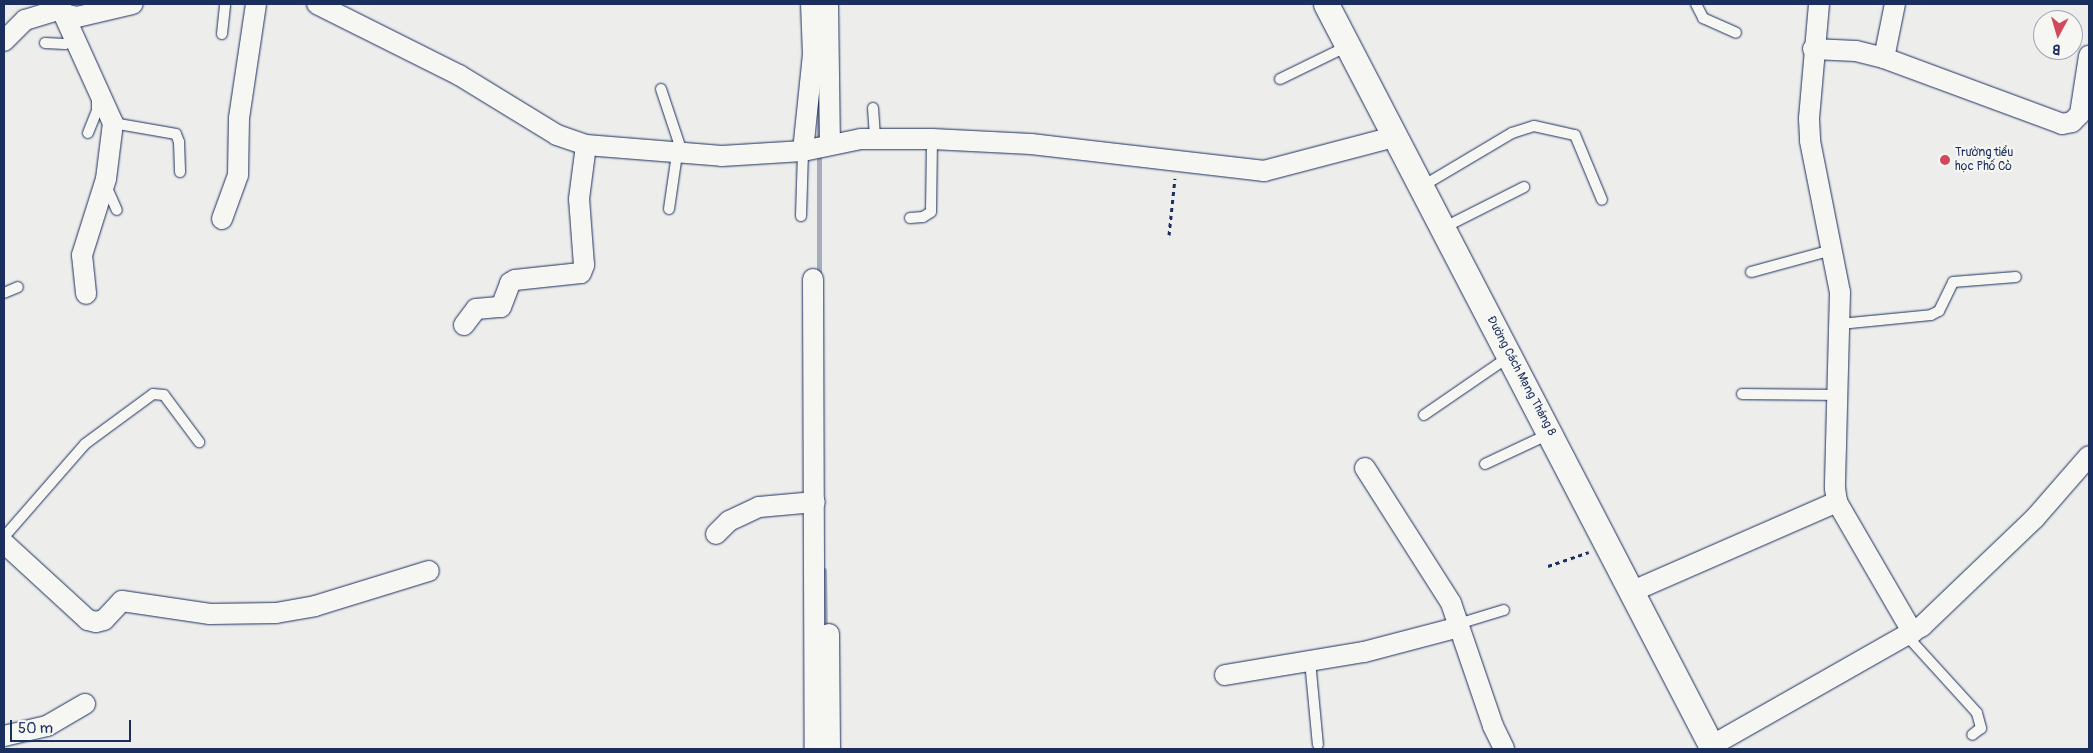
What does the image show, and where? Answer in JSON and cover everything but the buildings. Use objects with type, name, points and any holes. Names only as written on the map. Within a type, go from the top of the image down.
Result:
[{"type":"street","points":[[4,41],[25,20],[62,9],[77,17],[134,4]]},
{"type":"street","points":[[222,219],[238,175],[239,118],[256,4]]},
{"type":"street","points":[[317,4],[459,75],[557,135],[586,145],[680,155],[817,147],[875,140],[932,139],[1031,144],[1177,163],[1264,171],[1394,137]]},
{"type":"street","points":[[811,4],[817,147]]},
{"type":"street","points":[[817,147],[828,4]]},
{"type":"street","name":"Đường Cách Mạng Tháng 8","points":[[1326,4],[1633,591],[1712,748]]},
{"type":"street","points":[[1819,4],[1813,48],[1810,141],[1840,292],[1834,470],[1837,502],[1910,635]]},
{"type":"street","points":[[1884,58],[1895,4]]},
{"type":"street","points":[[62,9],[113,123],[106,180],[82,255],[86,294]]},
{"type":"street","points":[[1813,48],[1856,50],[1884,58],[2052,122],[2072,122],[2086,106],[2089,56]]},
{"type":"street","points":[[464,325],[476,309],[500,307],[510,284],[515,280],[581,273],[584,265],[579,199],[586,145]]},
{"type":"street","points":[[815,749],[815,502],[819,279],[830,749]]},
{"type":"street","points":[[1712,748],[1910,635],[2035,518],[2089,456]]},
{"type":"street","points":[[1365,468],[1392,514],[1445,590],[1504,749]]},
{"type":"street","points":[[716,534],[729,521],[759,507],[815,502]]},
{"type":"street","points":[[1633,591],[1837,502]]},
{"type":"street","points":[[4,543],[88,620],[96,622],[104,620],[122,602],[210,614],[276,613],[315,606],[429,571]]},
{"type":"street","points":[[1225,674],[1364,652],[1459,625]]},
{"type":"street","points":[[4,736],[47,726],[85,704]]},
{"type":"lane","points":[[222,34],[225,4]]},
{"type":"lane","points":[[1696,4],[1703,18],[1736,33]]},
{"type":"lane","points":[[45,43],[66,44],[75,37]]},
{"type":"lane","points":[[1280,79],[1348,46]]},
{"type":"lane","points":[[88,133],[97,111],[95,82]]},
{"type":"lane","points":[[661,89],[680,155],[669,209]]},
{"type":"lane","points":[[873,108],[875,140]]},
{"type":"lane","points":[[113,123],[176,134],[179,142],[180,172]]},
{"type":"lane","points":[[1421,187],[1512,133],[1534,126],[1576,135],[1602,200]]},
{"type":"lane","points":[[910,218],[924,217],[931,212],[932,139]]},
{"type":"lane","points":[[801,216],[817,147]]},
{"type":"lane","points":[[106,180],[110,201],[117,210]]},
{"type":"lane","points":[[1443,228],[1524,187]]},
{"type":"lane","points":[[1751,272],[1832,250]]},
{"type":"lane","points":[[1840,324],[1931,316],[1939,311],[1952,282],[2016,277]]},
{"type":"lane","points":[[4,294],[18,287]]},
{"type":"lane","points":[[1424,415],[1511,356]]},
{"type":"lane","points":[[4,537],[85,444],[153,394],[164,395],[199,442]]},
{"type":"lane","points":[[1742,394],[1837,395]]},
{"type":"lane","points":[[1485,464],[1551,433]]},
{"type":"lane","points":[[1459,625],[1504,610]]},
{"type":"lane","points":[[1910,635],[1978,713],[1981,728],[1972,735]]},
{"type":"lane","points":[[1310,661],[1318,745]]},
{"type":"path","points":[[1169,235],[1177,163]]},
{"type":"path","points":[[1548,566],[1609,545]]},
{"type":"waterway","points":[[819,144],[820,105]]},
{"type":"waterway","points":[[819,152],[819,276]]},
{"type":"waterway","points":[[824,570],[825,631]]},
{"type":"place","name":"Trường tiểu học Phố Cò","points":[[1945,160]]}]
